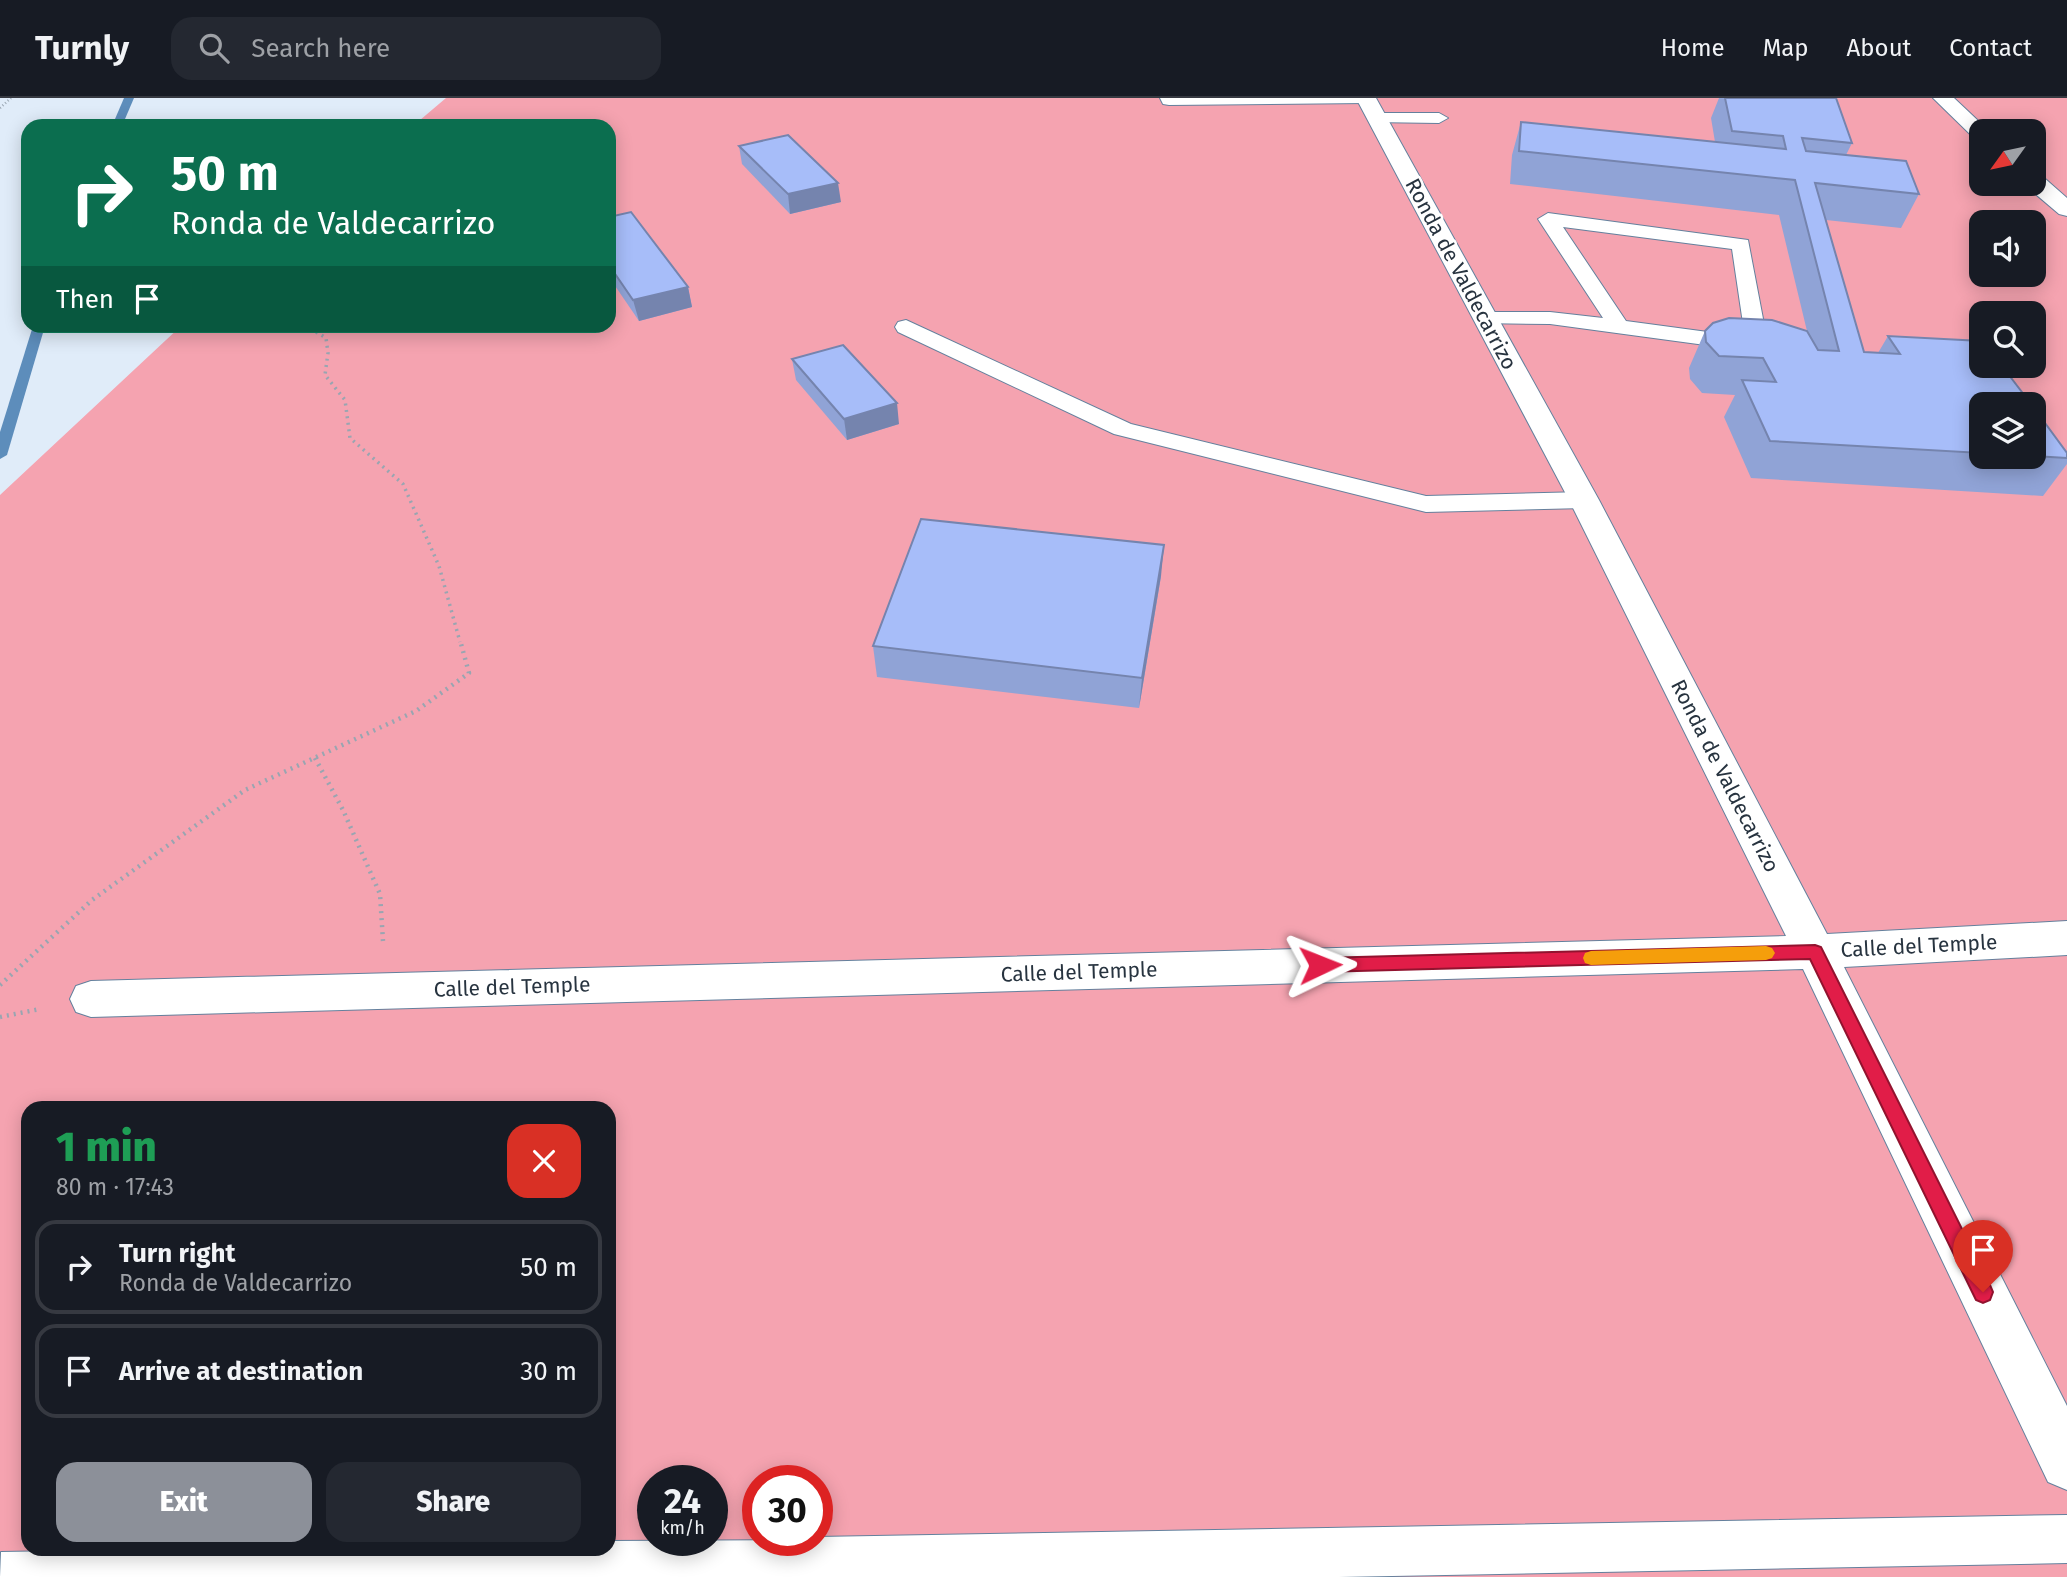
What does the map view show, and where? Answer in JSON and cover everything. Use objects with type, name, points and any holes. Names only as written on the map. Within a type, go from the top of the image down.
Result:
[{"type":"street","points":[[1943,98],[1969,123]]},
{"type":"street","name":"Ronda de Valdecarrizo","points":[[1369,105],[1584,500],[1815,952],[2067,1463]]},
{"type":"street","points":[[2046,191],[2067,209]]},
{"type":"street","name":"Calle del Temple","points":[[91,999],[1815,952],[2067,938]]},
{"type":"lane","points":[[1168,98],[1369,105],[1438,118]]},
{"type":"lane","points":[[1618,327],[1607,306],[1548,219],[1741,244],[1757,345]]},
{"type":"lane","points":[[1485,318],[1550,318],[1784,347]]},
{"type":"lane","points":[[906,327],[1123,429],[1426,504],[1584,500]]},
{"type":"lane","points":[[1,1577],[2067,1539]]},
{"type":"path","points":[[0,108],[11,98]]},
{"type":"path","points":[[0,985],[103,892],[245,790],[416,711],[469,673],[439,566],[419,516],[403,484],[349,438],[345,400],[325,375],[328,353],[326,338],[318,333]]},
{"type":"path","points":[[315,758],[344,810],[380,894],[386,990]]},
{"type":"shaded area","points":[[446,98],[2067,98],[2067,1577],[0,1577],[0,495],[174,333],[616,333],[616,119],[421,119]]},
{"type":"building","points":[[1725,98],[1836,98],[1852,143],[1802,138],[1806,151],[1906,161],[1919,194],[1815,183],[1864,352],[1900,354],[1888,336],[1969,340],[1969,378],[2011,378],[2022,392],[1969,392],[1969,452],[1770,441],[1742,380],[1776,382],[1763,358],[1719,356],[1706,342],[1705,331],[1713,323],[1729,318],[1772,320],[1807,331],[1818,350],[1839,351],[1795,180],[1519,151],[1521,122],[1786,149],[1783,136],[1732,131]]},
{"type":"building","points":[[788,135],[838,183],[788,194],[739,146]]},
{"type":"building","points":[[631,212],[688,287],[633,300],[616,275],[616,215]]},
{"type":"building","points":[[843,345],[897,403],[844,419],[792,359]]},
{"type":"building","points":[[2046,424],[2067,453],[2067,458],[2046,457]]},
{"type":"building","points":[[921,519],[1164,545],[1142,678],[873,646]]},
{"type":"waterway","points":[[120,119],[129,98]]},
{"type":"waterway","points":[[0,455],[37,333]]},
{"type":"slow traffic","points":[[1591,958],[1766,953]]},
{"type":"route","points":[[1320,965],[1815,952],[1983,1292]]}]
